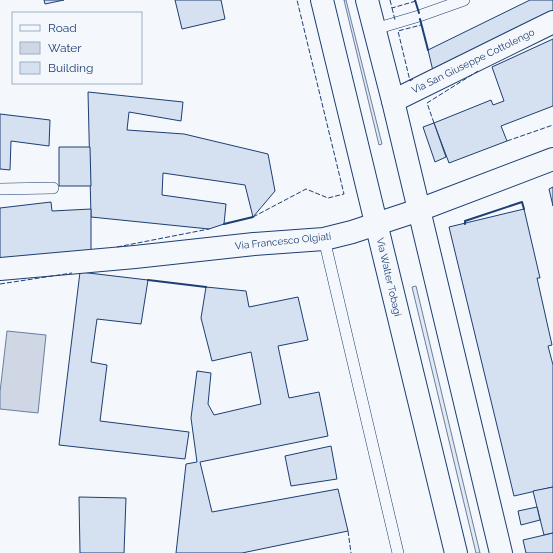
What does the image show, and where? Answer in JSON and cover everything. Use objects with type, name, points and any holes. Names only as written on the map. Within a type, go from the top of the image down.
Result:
[{"type":"street","name":"Via Walter Tobagi","points":[[322,0],[456,553]]},
{"type":"street","points":[[367,0],[420,210],[501,553]]},
{"type":"street","name":"Via San Giuseppe Cottolengo","points":[[393,101],[553,22]]},
{"type":"street","name":"Via Francesco Olgiati","points":[[0,269],[324,238],[352,232],[420,210],[553,159]]},
{"type":"lane","points":[[375,29],[419,16],[464,0]]},
{"type":"lane","points":[[0,189],[53,188]]},
{"type":"lane","points":[[324,238],[398,553]]},
{"type":"shaded area","points":[[344,0],[346,0],[382,144],[379,145]]},
{"type":"shaded area","points":[[416,286],[480,553],[476,553],[412,287]]},
{"type":"water","points":[[7,331],[46,335],[38,413],[0,409],[0,392]]},
{"type":"building","points":[[44,0],[64,0],[45,4]]},
{"type":"building","points":[[175,0],[221,0],[225,19],[182,29]]},
{"type":"building","points":[[530,0],[553,0],[553,12],[433,71],[428,50]]},
{"type":"building","points":[[553,39],[553,106],[501,126],[507,141],[449,163],[434,123],[491,100],[493,105],[504,101],[492,67]]},
{"type":"building","points":[[88,92],[183,102],[181,121],[129,112],[127,130],[184,134],[268,154],[275,191],[253,217],[245,185],[163,173],[162,195],[226,204],[224,224],[209,229],[91,217]]},
{"type":"building","points":[[0,114],[50,120],[49,146],[11,141],[10,170],[0,169]]},
{"type":"building","points":[[434,123],[446,157],[435,162],[423,127]]},
{"type":"building","points":[[59,147],[90,147],[91,186],[59,186]]},
{"type":"building","points":[[553,187],[553,206],[549,189]]},
{"type":"building","points":[[51,202],[52,211],[91,209],[91,253],[0,259],[0,208]]},
{"type":"building","points":[[524,209],[540,278],[537,278],[552,345],[548,346],[553,365],[553,487],[514,496],[449,227]]},
{"type":"building","points":[[80,272],[148,280],[141,324],[97,319],[91,362],[107,365],[100,421],[189,432],[185,459],[59,445]]},
{"type":"building","points":[[206,287],[246,291],[249,307],[298,297],[308,340],[278,346],[289,398],[319,392],[328,436],[200,462],[212,512],[338,489],[348,531],[242,553],[176,553],[186,464],[197,462],[191,418],[197,371],[211,373],[208,404],[214,415],[261,404],[251,352],[212,361],[201,318]]},
{"type":"building","points":[[331,446],[337,479],[291,486],[285,456]]},
{"type":"building","points":[[553,487],[553,533],[544,535],[533,491]]},
{"type":"building","points":[[79,497],[126,498],[124,553],[80,553]]},
{"type":"building","points":[[537,507],[540,520],[521,525],[518,511]]},
{"type":"building","points":[[553,533],[553,553],[526,553],[523,540]]},
{"type":"fence","points":[[253,217],[306,189],[328,198],[344,194],[297,0]]},
{"type":"fence","points":[[390,0],[392,8],[416,1]]},
{"type":"fence","points":[[392,8],[395,20]]},
{"type":"fence","points":[[413,79],[410,81],[398,31],[421,25]]},
{"type":"fence","points":[[434,123],[427,103],[478,71]]},
{"type":"fence","points":[[507,141],[553,125]]},
{"type":"fence","points":[[117,247],[209,229]]},
{"type":"fence","points":[[0,284],[72,273]]},
{"type":"fence","points":[[348,531],[351,553]]},
{"type":"wall","points":[[415,0],[419,13]]},
{"type":"wall","points":[[420,19],[428,50]]},
{"type":"wall","points":[[465,224],[465,221],[522,202],[524,209]]},
{"type":"wall","points":[[224,224],[253,217]]},
{"type":"wall","points":[[148,280],[206,287]]}]
